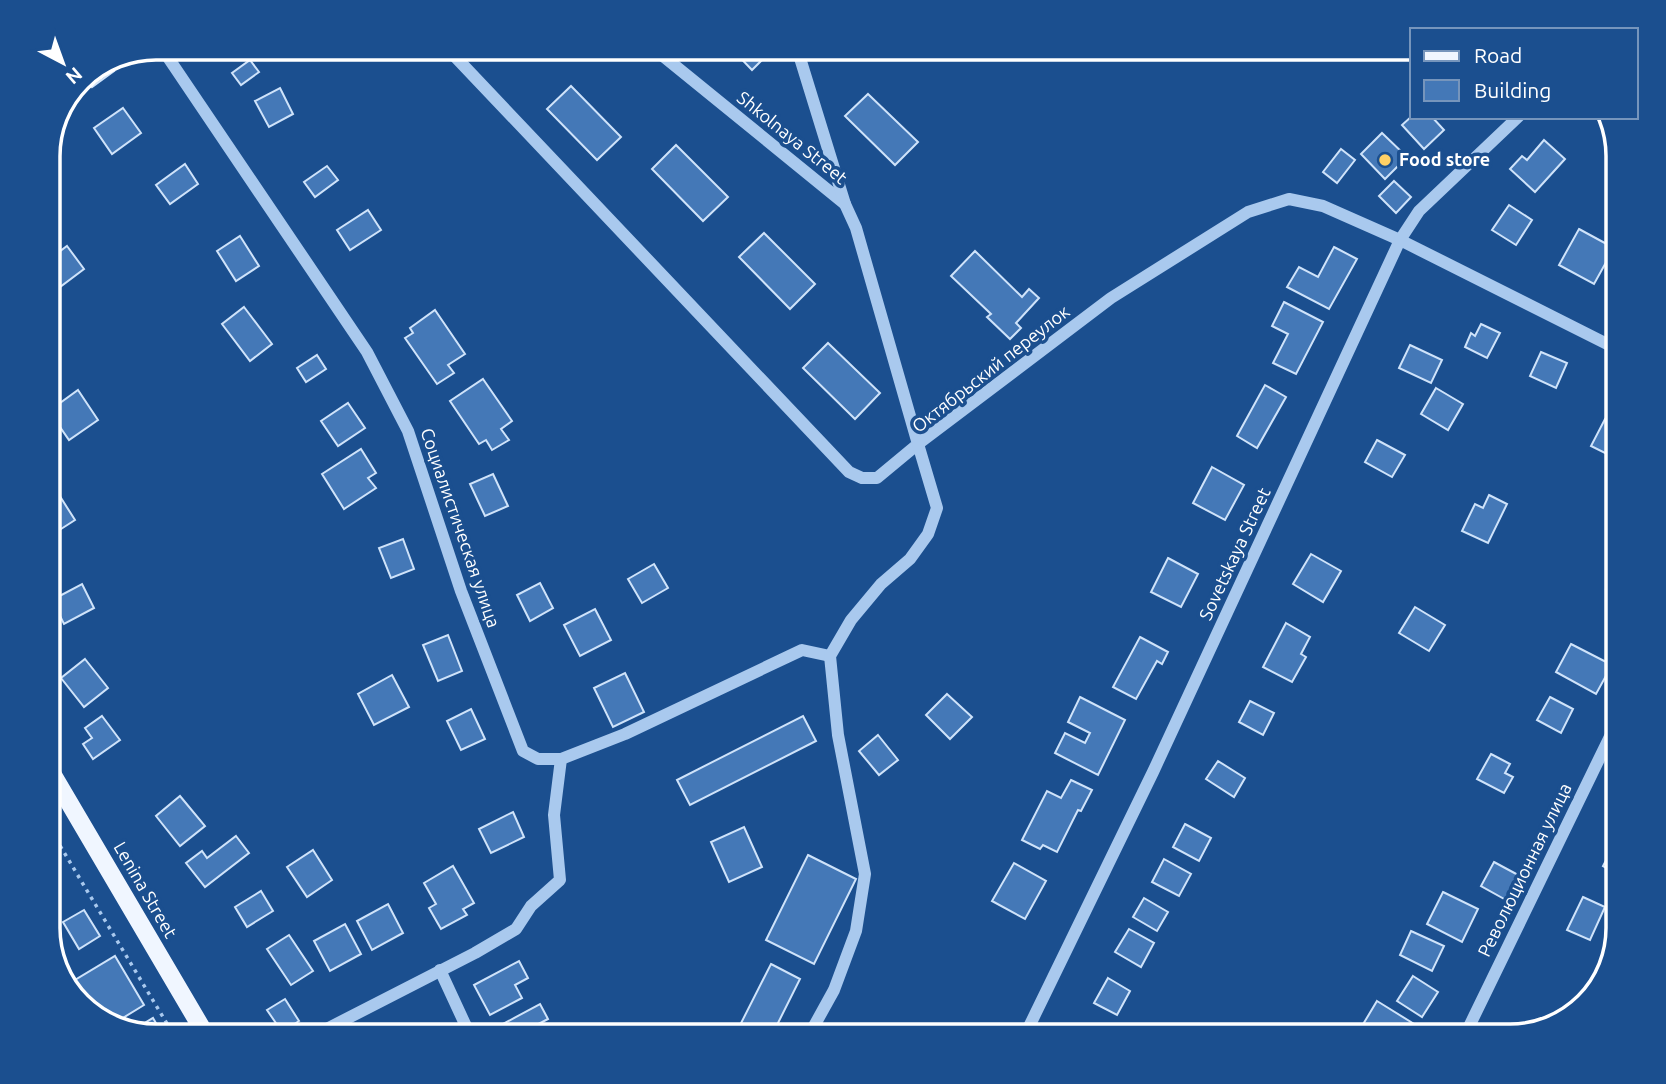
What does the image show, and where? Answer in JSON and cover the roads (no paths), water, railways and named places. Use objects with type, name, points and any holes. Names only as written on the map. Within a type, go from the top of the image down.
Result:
[{"type":"main road","name":"Lenina Street","points":[[60,787],[199,1024]]},
{"type":"street","name":"Социалистическая улица","points":[[169,59],[367,352],[408,431],[461,591],[523,751],[538,759],[561,759]]},
{"type":"street","points":[[457,59],[849,472],[862,478],[877,478],[918,444]]},
{"type":"street","name":"Shkolnaya Street","points":[[667,59],[845,204],[856,228],[918,444]]},
{"type":"street","points":[[800,59],[845,204]]},
{"type":"street","name":"Sovetskaya Street","points":[[1030,1024],[1153,772],[1400,240],[1419,211],[1516,119]]},
{"type":"street","name":"Октябрьский переулок","points":[[830,656],[851,620],[881,584],[910,559],[928,534],[937,508],[918,444],[1111,298],[1248,212],[1289,199],[1323,206],[1400,240],[1606,343]]},
{"type":"street","points":[[336,1024],[516,929],[531,906],[561,880],[554,815],[561,759],[625,734],[802,650],[830,656],[838,735],[865,874],[856,931],[834,990],[815,1024]]},
{"type":"street","name":"Революционная улица","points":[[1470,1024],[1605,745]]},
{"type":"street","points":[[440,970],[465,1024]]},
{"type":"place","name":"Food store","points":[[1385,160]]}]
